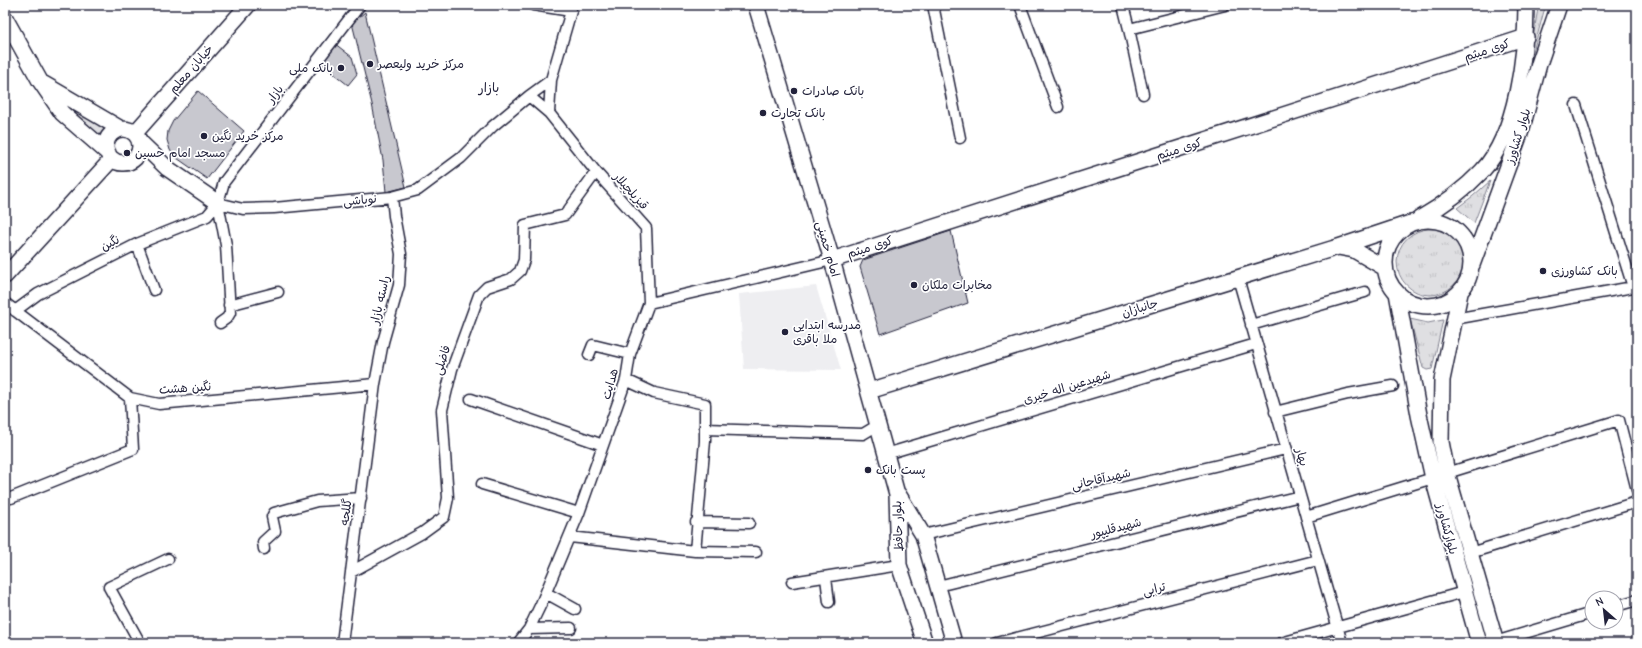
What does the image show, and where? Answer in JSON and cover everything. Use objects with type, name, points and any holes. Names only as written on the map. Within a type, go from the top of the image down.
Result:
[{"type":"main road","name":"خیابان معلم","points":[[132,135],[248,5]]},
{"type":"main road","name":"امام خمینی","points":[[756,5],[832,260],[897,494]]},
{"type":"main road","name":"بلوار کشاورز","points":[[1414,222],[1457,195],[1483,170],[1508,127],[1517,89],[1526,37],[1526,5]]},
{"type":"main road","name":"بلوار کشاورز","points":[[1472,266],[1522,128],[1539,64],[1559,5]]},
{"type":"main road","points":[[5,18],[40,81],[62,114],[110,156],[121,163],[129,162],[167,168]]},
{"type":"main road","name":"کوی میثم","points":[[832,260],[1526,37]]},
{"type":"main road","name":"نوباشی","points":[[40,81],[132,135],[167,168],[218,204]]},
{"type":"main road","points":[[110,156],[106,146],[108,139],[115,131],[132,135],[139,153],[135,159],[129,162]]},
{"type":"main road","points":[[5,276],[110,156]]},
{"type":"main road","points":[[1431,219],[1444,222],[1456,229],[1465,239],[1471,252],[1472,266],[1468,280],[1460,293],[1449,301],[1435,306],[1421,306],[1408,301],[1397,293],[1389,281],[1385,268],[1386,254],[1390,241],[1399,230],[1414,222],[1431,219]]},
{"type":"main road","name":"جانبازان","points":[[868,391],[1238,278],[1414,222]]},
{"type":"main road","points":[[1338,247],[1354,250],[1385,268]]},
{"type":"main road","name":"بلوارکشاورز","points":[[1397,293],[1419,415],[1440,476],[1470,553],[1496,642]]},
{"type":"main road","name":"بلوارکشاورز","points":[[1460,293],[1442,380],[1440,476],[1464,592],[1479,643]]},
{"type":"main road","name":"بلوار حافظ","points":[[897,494],[923,535],[954,643]]},
{"type":"main road","name":"بلوار حافظ","points":[[897,494],[899,565],[924,643]]},
{"type":"street","name":"بازار","points":[[218,204],[224,182],[360,5]]},
{"type":"street","points":[[533,5],[570,8],[551,80],[549,113]]},
{"type":"street","points":[[934,5],[960,138]]},
{"type":"street","points":[[1020,5],[1058,107]]},
{"type":"street","points":[[1123,5],[1143,94]]},
{"type":"street","points":[[1129,29],[1225,5]]},
{"type":"street","name":"نوباشی","points":[[218,204],[243,209],[274,208],[392,198],[418,190],[462,158],[493,126],[551,80]]},
{"type":"street","name":"قیزیلچیلار","points":[[529,96],[549,113],[596,172],[646,228],[649,303]]},
{"type":"street","points":[[1454,319],[1635,287],[1576,105]]},
{"type":"street","name":"فاضلی","points":[[351,572],[422,534],[444,517],[448,498],[442,410],[452,369],[479,295],[487,287],[511,279],[520,271],[524,260],[525,225],[565,215],[596,172]]},
{"type":"street","name":"راسته بازار","points":[[376,384],[383,342],[399,285],[401,254],[392,198]]},
{"type":"street","name":"نگین","points":[[15,311],[38,294],[137,244],[207,216],[218,204]]},
{"type":"street","points":[[218,204],[226,245],[230,313],[229,316],[220,323]]},
{"type":"street","points":[[137,244],[154,290]]},
{"type":"street","points":[[649,303],[832,260]]},
{"type":"street","name":"بهار","points":[[1238,278],[1250,325],[1342,643]]},
{"type":"street","points":[[229,305],[278,292]]},
{"type":"street","points":[[1250,325],[1365,292]]},
{"type":"street","name":"نگین هشت","points":[[5,303],[130,398],[159,404],[376,384]]},
{"type":"street","name":"هدایت","points":[[518,643],[529,629],[570,537],[626,380],[630,354],[649,303]]},
{"type":"street","name":"شهیدعین اله خیری","points":[[886,454],[1256,344]]},
{"type":"street","points":[[589,355],[593,345],[630,354]]},
{"type":"street","points":[[626,380],[654,393],[705,404],[705,429],[696,522],[695,551]]},
{"type":"street","name":"گللجه","points":[[342,643],[376,384]]},
{"type":"street","points":[[1275,412],[1348,394],[1393,386]]},
{"type":"street","points":[[11,498],[133,449],[130,398]]},
{"type":"street","points":[[471,398],[603,445]]},
{"type":"street","points":[[1306,517],[1619,420],[1637,490]]},
{"type":"street","points":[[705,429],[863,434],[878,425]]},
{"type":"street","name":"شهیدآقاجانی","points":[[923,535],[1286,449]]},
{"type":"street","points":[[482,484],[579,513]]},
{"type":"street","name":"شهیدقلیپور","points":[[938,586],[1300,496]]},
{"type":"street","points":[[264,549],[263,542],[275,531],[272,516],[274,513],[317,501],[361,498]]},
{"type":"street","points":[[1470,553],[1637,502]]},
{"type":"street","points":[[696,522],[749,523]]},
{"type":"street","points":[[570,537],[695,551],[756,552]]},
{"type":"street","points":[[140,643],[109,587],[168,559]]},
{"type":"street","name":"ترابی","points":[[997,643],[1318,560]]},
{"type":"street","points":[[792,582],[826,578],[899,565]]},
{"type":"street","points":[[826,578],[829,602]]},
{"type":"street","points":[[1281,643],[1464,592]]},
{"type":"street","points":[[546,593],[575,609]]},
{"type":"street","points":[[1624,604],[1637,600]]},
{"type":"street","points":[[1496,642],[1584,615]]},
{"type":"street","points":[[529,629],[571,628]]},
{"type":"shaded area","name":"مدرسه ابتدایی ملا باقری","points":[[816,286],[841,370],[744,369],[739,294]]},
{"type":"green space","points":[[1537,5],[1548,5],[1544,11],[1527,74],[1538,8]]},
{"type":"green space","points":[[65,99],[112,115],[114,118],[111,130],[102,135],[93,134],[63,107]]},
{"type":"green space","points":[[1490,181],[1474,223],[1457,208]]},
{"type":"green space","points":[[1430,229],[1443,232],[1453,239],[1460,249],[1463,262],[1460,275],[1453,285],[1443,292],[1430,295],[1417,292],[1407,285],[1400,275],[1397,262],[1400,249],[1407,239],[1417,232]]},
{"type":"green space","points":[[1410,319],[1428,323],[1443,320],[1432,369],[1427,370],[1423,368]]},
{"type":"building","name":"مرکز خرید ولیعصر","points":[[365,12],[406,187],[386,192],[383,160],[372,104],[352,23]]},
{"type":"building","name":"بانک ملی","points":[[334,43],[352,57],[357,74],[348,85],[319,62]]},
{"type":"building","name":"مرکز خرید نگین","points":[[198,91],[244,131],[207,179],[174,156],[170,150],[167,140],[168,131],[173,121]]},
{"type":"building","name":"مخابرات ملکان","points":[[951,231],[968,303],[880,334],[860,267],[863,260]]},
{"type":"place","name":"مرکز خرید ولیعصر","points":[[370,64]]},
{"type":"place","name":"بانک ملی","points":[[341,68]]},
{"type":"place","name":"بانک صادرات","points":[[794,91]]},
{"type":"place","name":"بانک تجارت","points":[[763,113]]},
{"type":"place","name":"مرکز خرید نگین","points":[[204,136]]},
{"type":"place","name":"مسجد امام حسین","points":[[127,153]]},
{"type":"place","name":"بانک کشاورزی","points":[[1543,271]]},
{"type":"place","name":"مخابرات ملکان","points":[[914,285]]},
{"type":"place","name":"مدرسه ابتدایی ملا باقری","points":[[785,332]]},
{"type":"place","name":"پست بانک","points":[[868,470]]},
{"type":"district","name":"بازار","points":[[489,87]]}]
